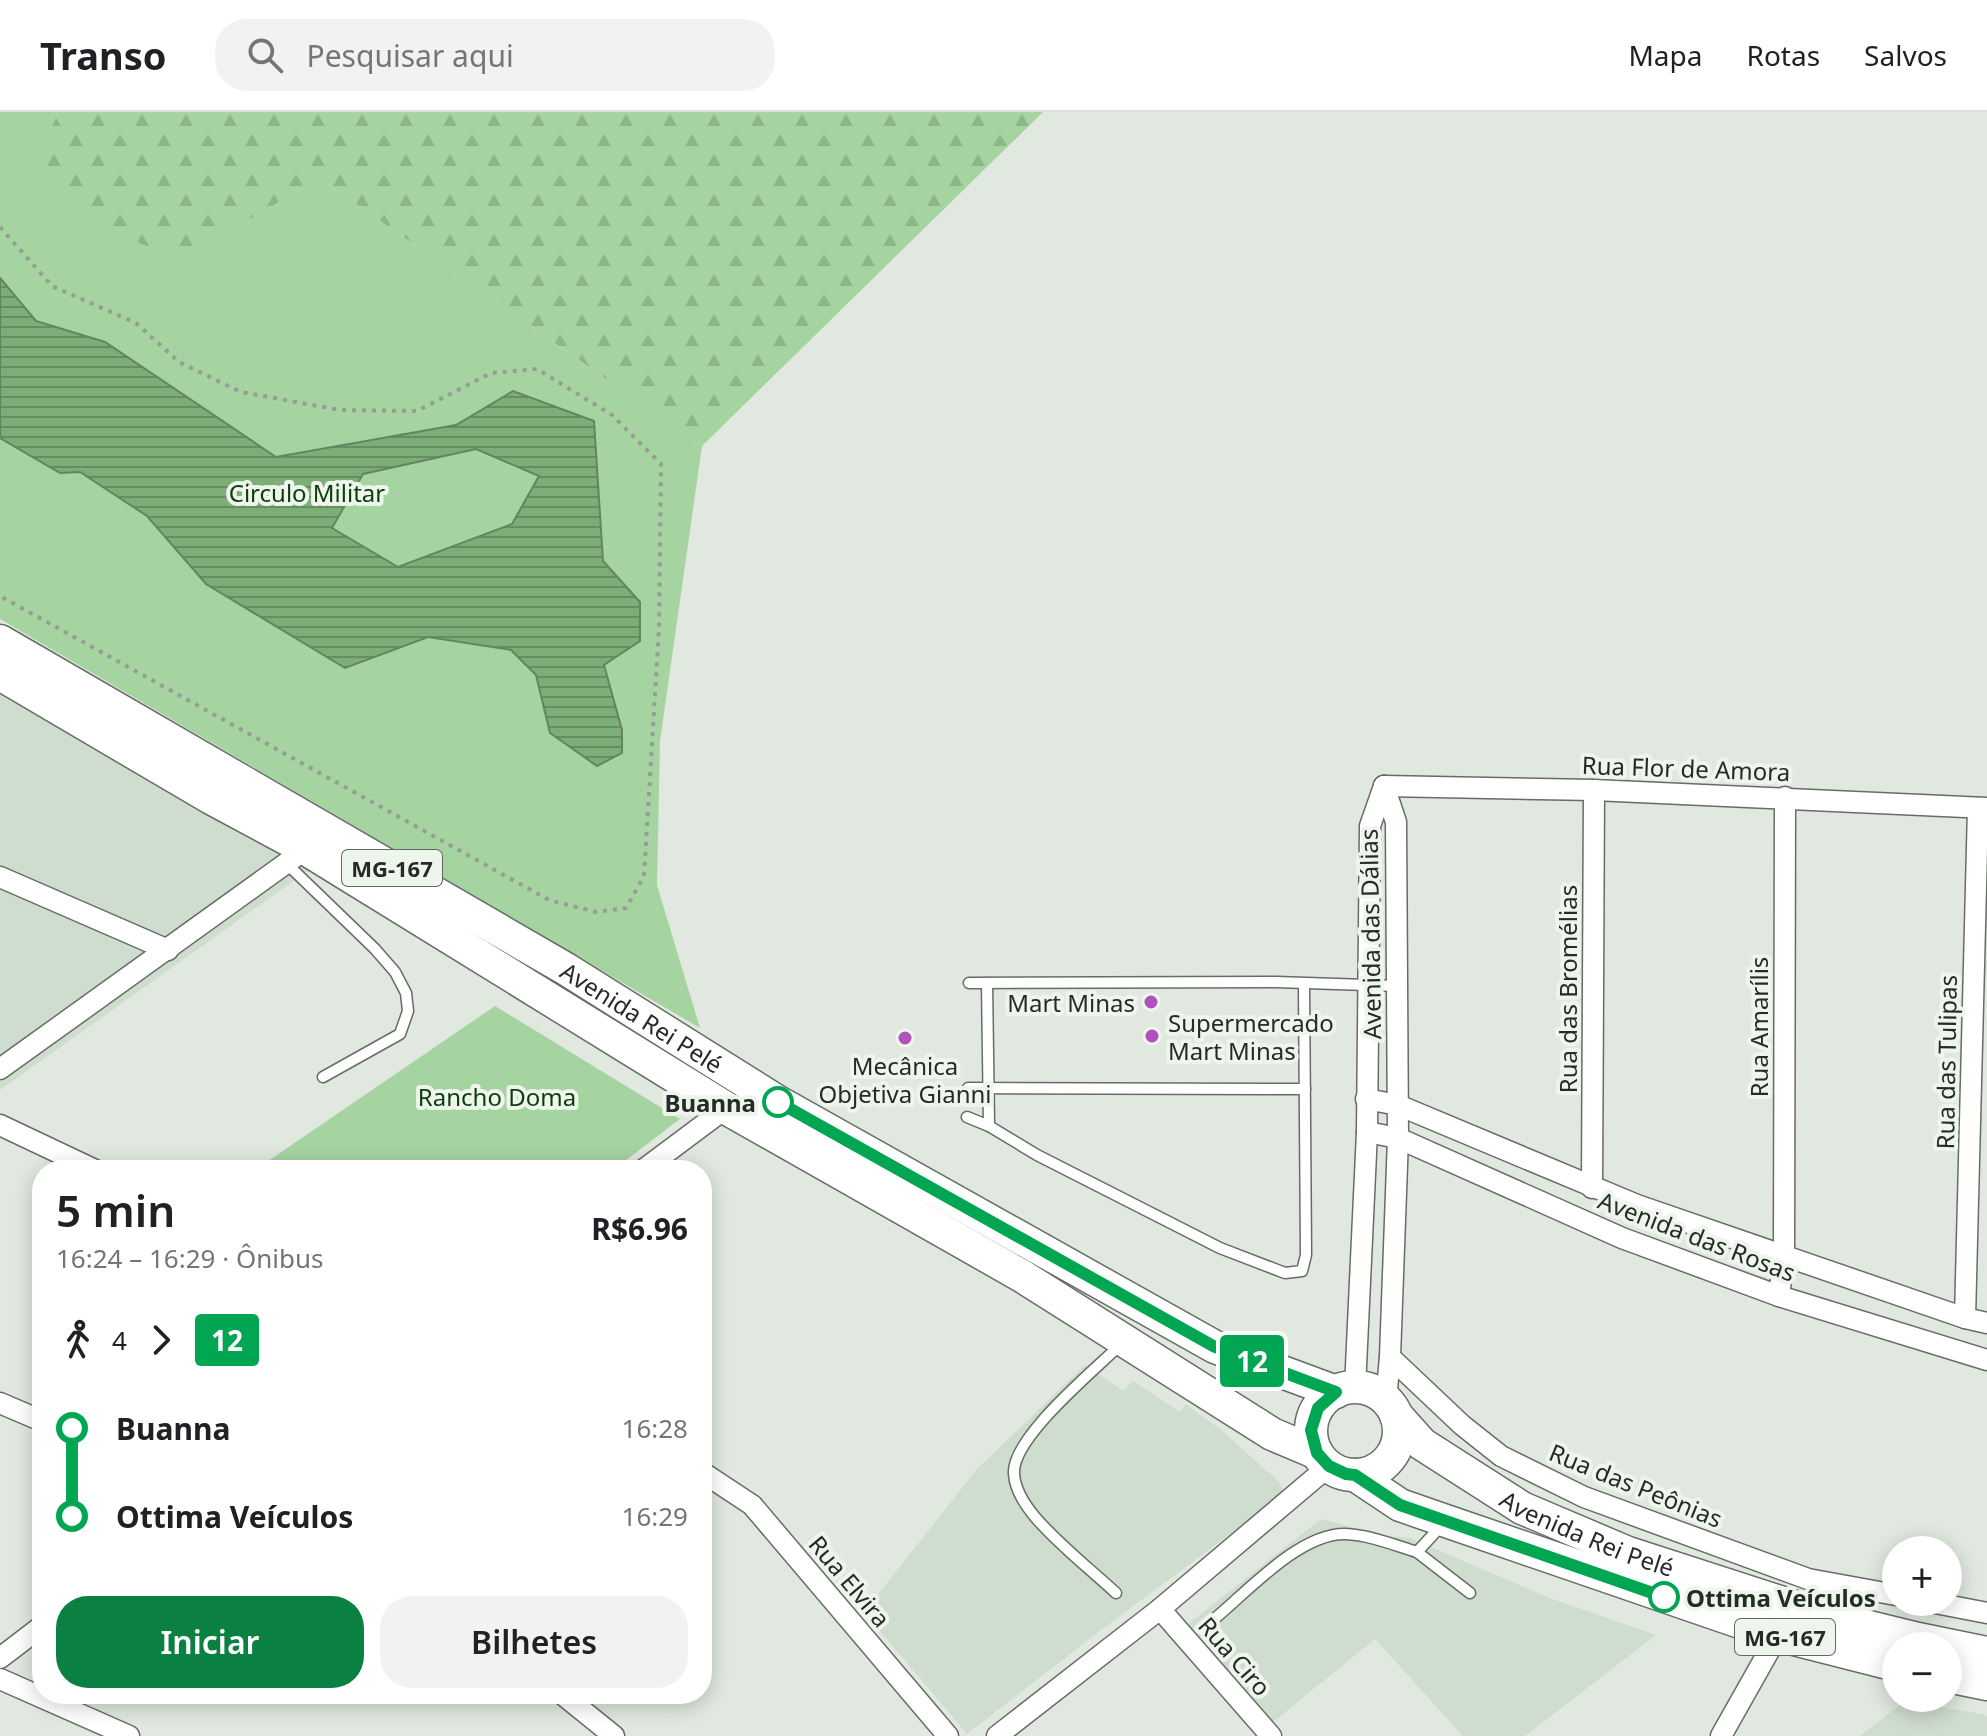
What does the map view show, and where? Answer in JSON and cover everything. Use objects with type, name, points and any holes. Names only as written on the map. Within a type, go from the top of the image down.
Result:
[{"type":"main road","name":"Avenida Rei Pelé","points":[[0,641],[566,969],[819,1125],[1215,1347],[1345,1390]]},
{"type":"main road","name":"Avenida Rei Pelé","points":[[0,674],[211,798],[297,857],[726,1108],[1022,1276],[1272,1434],[1334,1465],[1400,1505],[1778,1635],[1882,1661]]},
{"type":"main road","points":[[1345,1390],[1371,1391],[1391,1407],[1399,1429],[1398,1443],[1392,1456],[1369,1473],[1334,1465],[1311,1430],[1318,1408],[1345,1390]]},
{"type":"main road","name":"Avenida Rei Pelé","points":[[1391,1407],[1422,1444],[1522,1508],[1628,1553],[1820,1615],[1987,1653]]},
{"type":"main road","points":[[1962,1679],[1987,1684]]},
{"type":"street","name":"Avenida das Dálias","points":[[1345,1390],[1367,1132],[1370,826],[1384,786]]},
{"type":"street","name":"Avenida das Dálias","points":[[1384,786],[1396,822],[1398,1138],[1391,1407]]},
{"type":"street","name":"Rua Flor de Amora","points":[[1384,786],[1785,797],[1982,808]]},
{"type":"street","name":"Rua das Bromélias","points":[[1592,1188],[1594,790]]},
{"type":"street","name":"Rua Amarílis","points":[[1779,1296],[1784,1256],[1785,797]]},
{"type":"street","name":"Rua das Tulipas","points":[[1965,1318],[1982,808]]},
{"type":"street","points":[[0,1069],[297,857]]},
{"type":"street","points":[[0,877],[168,950]]},
{"type":"street","name":"Avenida das Rosas","points":[[1366,1099],[1398,1105],[1592,1188],[1987,1323]]},
{"type":"street","points":[[656,1160],[726,1108]]},
{"type":"street","points":[[0,1125],[74,1160]]},
{"type":"street","name":"Avenida das Rosas","points":[[1367,1132],[1398,1138],[1622,1238],[1779,1296],[1987,1360]]},
{"type":"street","name":"Rua das Peônias","points":[[1390,1357],[1462,1425],[1501,1456],[1584,1497],[1808,1579],[1882,1592]]},
{"type":"street","points":[[0,1403],[32,1417]]},
{"type":"street","points":[[997,1736],[1160,1609],[1334,1465]]},
{"type":"street","name":"Rua Elvira","points":[[712,1479],[752,1505],[948,1736]]},
{"type":"street","points":[[1962,1608],[1987,1613]]},
{"type":"street","name":"Rua Ciro","points":[[1160,1609],[1271,1736]]},
{"type":"street","points":[[0,1658],[32,1634]]},
{"type":"street","points":[[1721,1736],[1778,1635]]},
{"type":"street","points":[[0,1679],[32,1693]]},
{"type":"street","points":[[57,1704],[129,1736]]},
{"type":"street","points":[[574,1704],[614,1736]]},
{"type":"lane","points":[[297,857],[395,972],[406,993],[408,1011],[400,1034],[323,1077]]},
{"type":"lane","points":[[969,983],[1397,986]]},
{"type":"lane","points":[[987,983],[989,1126]]},
{"type":"lane","points":[[967,1117],[1220,1248],[1264,1266],[1296,1273],[1302,1271],[1306,1255],[1304,984]]},
{"type":"lane","points":[[968,1088],[1305,1089]]},
{"type":"lane","points":[[1116,1593],[1037,1519],[1017,1489],[1013,1472],[1020,1450],[1037,1426],[1125,1340]]},
{"type":"lane","points":[[1417,1552],[1446,1521]]},
{"type":"lane","points":[[1213,1620],[1300,1548],[1320,1537],[1342,1534],[1360,1535],[1417,1552],[1470,1593]]},
{"type":"path","points":[[0,227],[52,286],[136,323],[179,362],[241,392],[340,410],[417,411],[491,373],[537,369],[612,415],[661,464],[659,629],[644,876],[626,908],[596,912],[549,900],[0,596]]},
{"type":"shaded area","points":[[0,278],[36,321],[105,342],[276,457],[456,425],[513,391],[594,421],[603,561],[640,602],[640,641],[604,665],[622,730],[622,753],[597,766],[550,733],[536,675],[511,650],[428,637],[345,668],[206,584],[147,516],[80,472],[60,473],[0,438]],"holes":[[[476,449],[539,476],[512,524],[398,567],[332,528],[363,474]]]},
{"type":"shaded area","points":[[0,666],[316,865],[0,1090]]},
{"type":"shaded area","points":[[1085,1365],[1123,1391],[1133,1381],[1180,1412],[1185,1404],[1220,1429],[1280,1483],[1284,1494],[967,1734],[864,1612],[977,1469]]},
{"type":"shaded area","name":"Ottima Veículos","points":[[1321,1519],[1383,1535],[1410,1538],[1547,1597],[1656,1635],[1525,1736],[1463,1736],[1375,1639],[1273,1722],[1188,1624]]},
{"type":"shaded area","points":[[1962,1710],[1987,1717],[1987,1736],[1860,1736],[1891,1712]]},
{"type":"green space","name":"Circulo Militar","points":[[0,112],[58,112],[39,155],[74,206],[112,233],[180,259],[320,179],[702,446],[660,741],[657,885],[700,1028],[0,619]]},
{"type":"green space","points":[[58,112],[1043,112],[702,446],[320,179],[180,259],[112,233],[74,206],[39,155]]},
{"type":"green space","name":"Rancho Doma","points":[[495,1006],[680,1119],[626,1160],[270,1160]]},
{"type":"bus line","name":"12","points":[[778,1102],[1215,1347],[1336,1392],[1318,1408],[1311,1430],[1320,1458],[1337,1471],[1355,1475],[1400,1505],[1664,1597]]},
{"type":"place","name":"Mart Minas","points":[[1151,1002]]},
{"type":"place","name":"Supermercado Mart Minas","points":[[1152,1036]]},
{"type":"place","name":"Mecânica Objetiva Gianni","points":[[905,1038]]},
{"type":"place","name":"Buanna","points":[[778,1102]]},
{"type":"place","name":"Ottima Veículos","points":[[1664,1597]]}]
